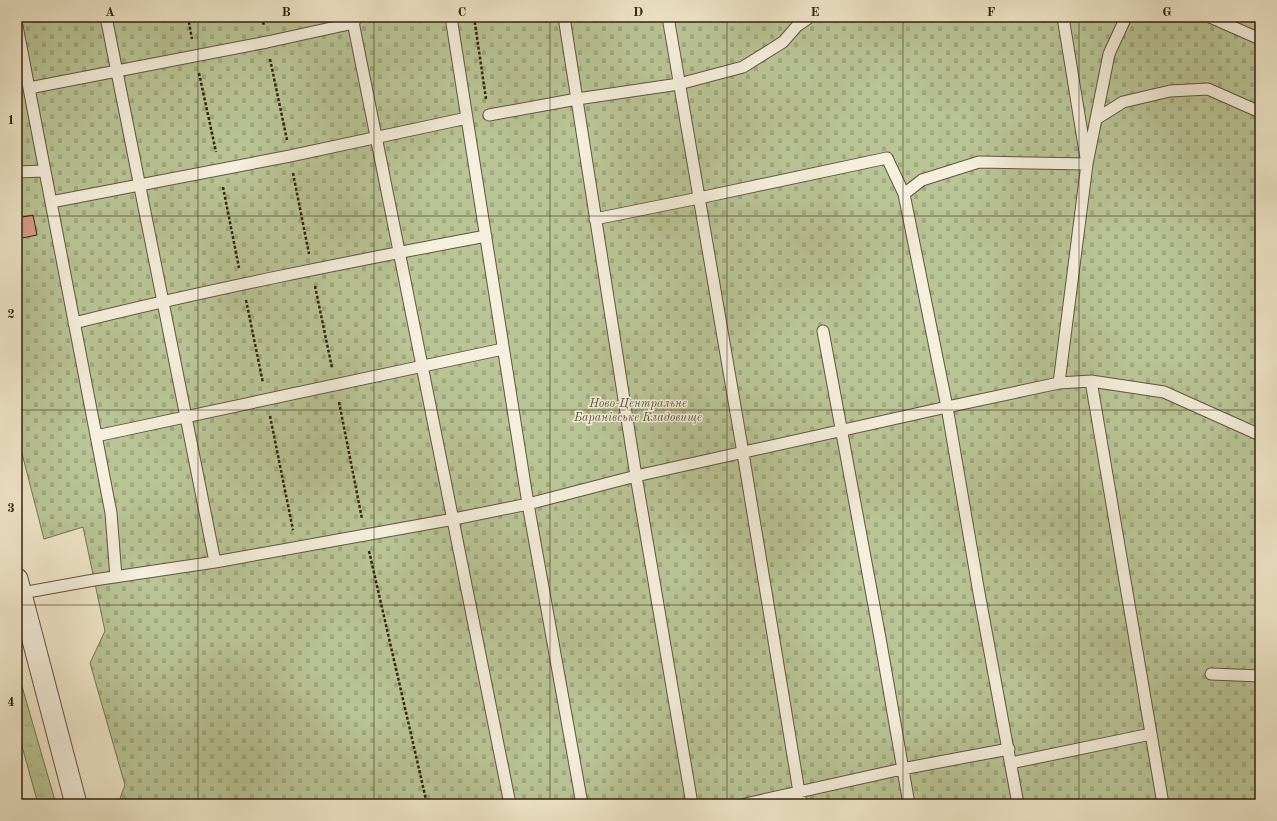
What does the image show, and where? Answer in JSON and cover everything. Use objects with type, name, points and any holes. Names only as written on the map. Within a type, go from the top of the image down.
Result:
[{"type":"street","points":[[19,586],[76,804]]},
{"type":"lane","points":[[106,17],[215,562]]},
{"type":"lane","points":[[452,17],[528,504],[582,804]]},
{"type":"lane","points":[[564,17],[636,476],[692,804]]},
{"type":"lane","points":[[668,17],[743,453],[800,804]]},
{"type":"lane","points":[[489,115],[577,99],[679,84],[743,67],[783,42],[796,21],[810,17]]},
{"type":"lane","points":[[1063,17],[1087,164]]},
{"type":"lane","points":[[1059,383],[1087,164],[1109,54],[1126,17]]},
{"type":"lane","points":[[1210,17],[1260,39]]},
{"type":"lane","points":[[29,88],[267,42],[353,20],[454,518],[510,804]]},
{"type":"lane","points":[[17,26],[111,513],[116,577]]},
{"type":"lane","points":[[1096,119],[1123,102],[1170,91],[1208,89],[1260,112]]},
{"type":"lane","points":[[51,202],[290,156],[467,118]]},
{"type":"lane","points":[[595,219],[887,158],[904,194],[947,406],[979,593],[1018,804]]},
{"type":"lane","points":[[904,194],[922,180],[979,162],[1087,164]]},
{"type":"lane","points":[[17,172],[45,171]]},
{"type":"lane","points":[[74,323],[164,301],[312,269],[486,236]]},
{"type":"lane","points":[[823,331],[909,804]]},
{"type":"lane","points":[[96,436],[503,349]]},
{"type":"lane","points":[[1091,381],[1163,804]]},
{"type":"lane","points":[[19,586],[116,577],[215,562],[528,504],[636,476],[947,406],[1059,383],[1091,381],[1164,392],[1260,435]]},
{"type":"lane","points":[[1211,674],[1260,676]]},
{"type":"lane","points":[[1011,763],[1151,734]]},
{"type":"lane","points":[[745,804],[902,769],[1009,749]]},
{"type":"path","points":[[262,17],[365,534],[426,804]]},
{"type":"path","points":[[474,17],[489,115]]},
{"type":"green space","name":"Ново-Центральне Баранівське Кладовище","points":[[17,17],[1260,17],[1260,804],[120,804],[119,801],[125,785],[90,663],[105,631],[83,527],[44,539],[17,434]]},
{"type":"green space","points":[[17,669],[56,804],[38,804],[17,728]]},
{"type":"building","points":[[33,215],[37,235],[17,239],[17,218]]}]
